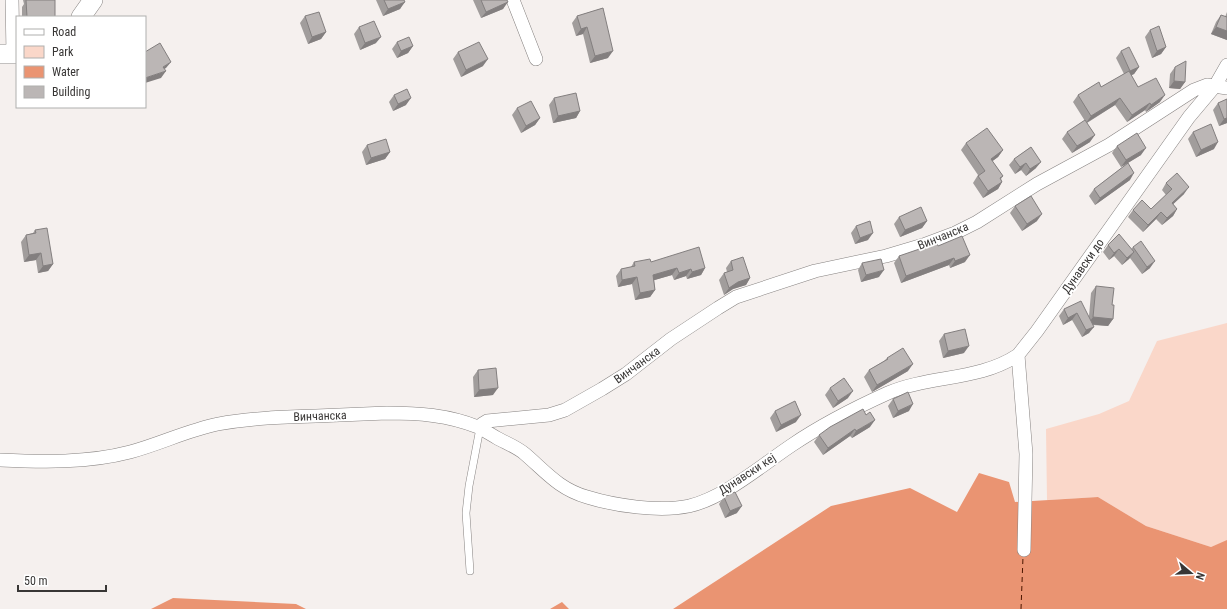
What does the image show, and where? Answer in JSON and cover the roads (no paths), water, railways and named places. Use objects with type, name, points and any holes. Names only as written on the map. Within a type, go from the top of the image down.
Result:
[{"type":"street","points":[[10,54],[12,0]]},
{"type":"street","points":[[82,16],[93,0]]},
{"type":"street","points":[[513,0],[536,59]]},
{"type":"street","name":"Дунавски до","points":[[1018,355],[1037,331],[1189,117],[1206,98],[1221,87],[1227,65]]},
{"type":"street","name":"Винчанска","points":[[0,460],[76,461],[128,453],[201,428],[238,421],[387,413],[424,414],[459,421],[480,428],[482,424],[487,421],[549,414],[565,410],[608,386],[677,335],[736,297],[815,271],[886,256],[923,246],[955,233],[977,222],[1036,184],[1108,144],[1194,90],[1207,85],[1221,87]]},
{"type":"street","points":[[1018,355],[1026,454],[1024,492],[1024,550]]},
{"type":"street","name":"Дунавски кеј","points":[[480,428],[522,452],[560,486],[582,495],[604,501],[639,507],[687,506],[706,500],[732,487],[795,443],[842,416],[888,393],[914,384],[988,369],[1018,355]]},
{"type":"lane","points":[[470,571],[466,513],[469,486],[480,428]]},
{"type":"water","points":[[979,473],[1009,482],[1015,502],[1098,497],[1146,526],[1211,547],[1227,540],[1227,609],[673,609],[831,506],[910,488],[957,512]]},
{"type":"water","points":[[173,598],[296,604],[306,609],[151,609]]},
{"type":"water","points":[[562,602],[569,609],[550,609]]}]
